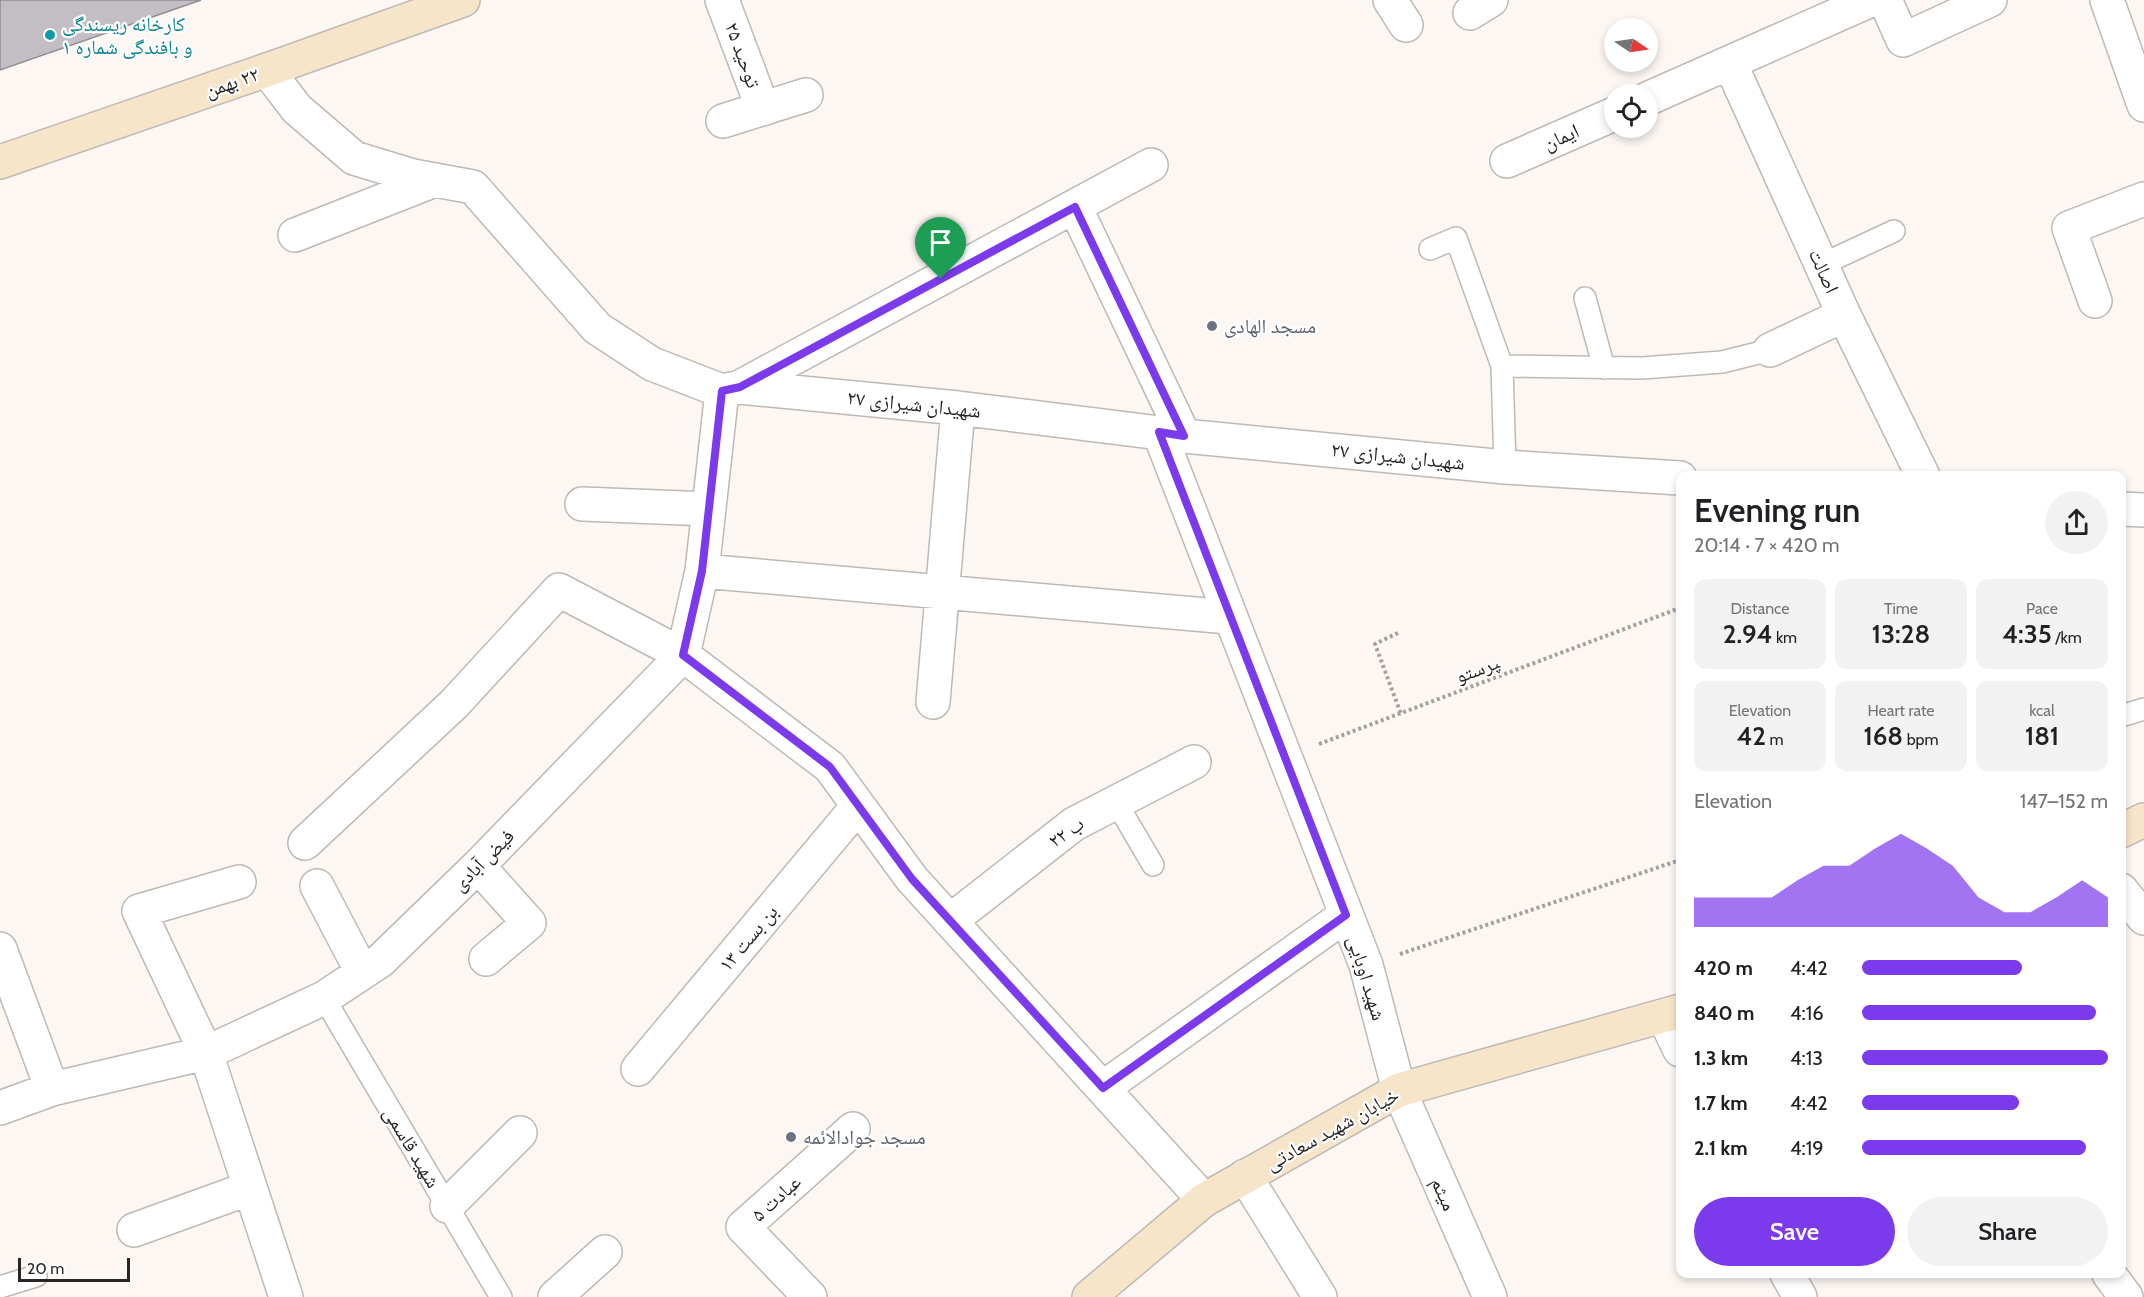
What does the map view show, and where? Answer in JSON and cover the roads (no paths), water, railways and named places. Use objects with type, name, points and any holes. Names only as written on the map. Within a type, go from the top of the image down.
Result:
[{"type":"street","name":"٢٢ بهمن","points":[[0,162],[463,0]]},
{"type":"street","name":"توحید ۲۵","points":[[722,0],[763,109]]},
{"type":"street","points":[[1658,94],[1871,0]]},
{"type":"street","points":[[1885,0],[1903,40],[1990,0]]},
{"type":"street","points":[[2107,0],[2144,105]]},
{"type":"street","name":"اصالت","points":[[1730,63],[1844,315],[1921,471]]},
{"type":"street","name":"شهیدان شیرازی ۲۷","points":[[267,70],[297,109],[354,158],[413,176],[473,187],[597,328],[652,364],[731,389],[957,408],[1171,434],[1505,467],[1676,478]]},
{"type":"street","points":[[723,122],[806,95]]},
{"type":"street","name":"ایمان","points":[[1507,160],[1604,118]]},
{"type":"street","points":[[683,655],[702,571],[709,509],[731,389],[1151,165]]},
{"type":"street","points":[[296,235],[435,180]]},
{"type":"street","points":[[2095,301],[2069,228],[2144,199]]},
{"type":"street","name":"شهید اوبایی","points":[[1075,207],[1171,434],[1229,617],[1366,965],[1398,1090]]},
{"type":"street","points":[[1770,350],[1844,315]]},
{"type":"street","points":[[933,702],[957,408]]},
{"type":"street","points":[[582,504],[709,509]]},
{"type":"street","points":[[2126,509],[2144,510]]},
{"type":"street","points":[[702,571],[1229,617]]},
{"type":"street","points":[[305,843],[454,704],[559,590],[683,655],[830,767],[912,879],[1204,1200]]},
{"type":"street","name":"فیض آبادی","points":[[0,1108],[52,1089],[206,1053],[324,998],[380,960],[478,866],[683,655]]},
{"type":"street","name":"ب ۲۲","points":[[950,921],[1074,824],[1194,762]]},
{"type":"street","name":"بن بست ۱۳","points":[[638,1069],[858,806]]},
{"type":"street","points":[[2126,829],[2144,820]]},
{"type":"street","points":[[478,866],[529,923],[486,959]]},
{"type":"street","points":[[239,882],[139,911],[206,1053],[286,1297]]},
{"type":"street","points":[[318,886],[363,972]]},
{"type":"street","points":[[2126,896],[2144,918]]},
{"type":"street","points":[[1103,1088],[1346,915]]},
{"type":"street","points":[[0,949],[52,1089]]},
{"type":"street","points":[[1672,1014],[1676,1032]]},
{"type":"street","name":"خیابان شهید سعادتی","points":[[1089,1297],[1204,1200],[1398,1090],[1672,1014]]},
{"type":"street","name":"میثم","points":[[1398,1090],[1490,1297]]},
{"type":"street","name":"عبادت ۵","points":[[810,1297],[743,1227],[853,1129]]},
{"type":"street","points":[[447,1206],[520,1132]]},
{"type":"street","points":[[1245,1176],[1320,1297]]},
{"type":"street","points":[[134,1230],[250,1188]]},
{"type":"street","points":[[555,1297],[605,1252]]},
{"type":"street","points":[[1789,1278],[1800,1297]]},
{"type":"street","points":[[2112,1278],[2126,1297]]},
{"type":"lane","points":[[1821,265],[1894,231]]},
{"type":"lane","points":[[1430,249],[1456,238],[1502,366],[1505,467]]},
{"type":"lane","points":[[1585,298],[1604,368]]},
{"type":"lane","points":[[1502,366],[1642,368],[1722,362],[1770,350]]},
{"type":"lane","points":[[2126,714],[2144,709]]},
{"type":"lane","points":[[1116,802],[1153,865]]},
{"type":"lane","name":"شهید قاسمی","points":[[324,998],[501,1297]]},
{"type":"lane","points":[[0,1287],[36,1276]]},
{"type":"place","name":"کارخانه ریسندگی و بافندگی شماره ۱","points":[[50,35]]},
{"type":"place","name":"مسجد الهادی","points":[[1212,326]]},
{"type":"place","name":"مسجد جوادالائمه","points":[[791,1137]]}]
